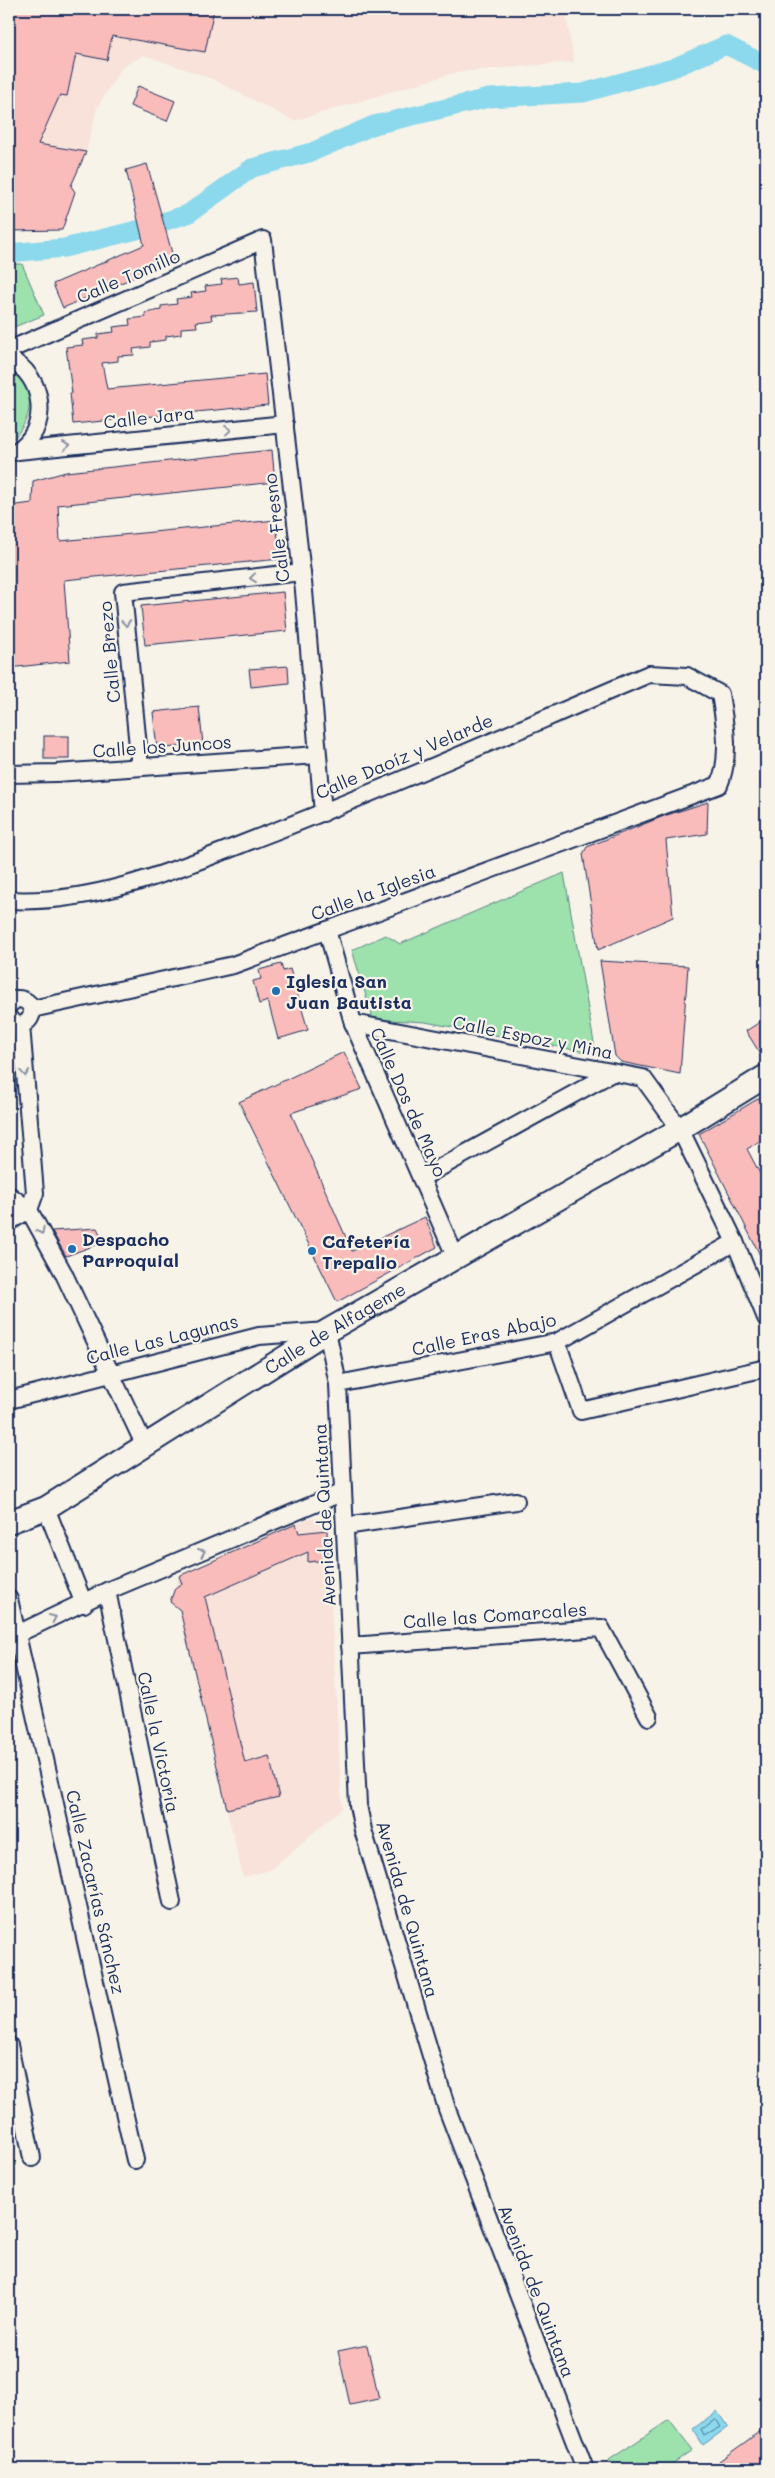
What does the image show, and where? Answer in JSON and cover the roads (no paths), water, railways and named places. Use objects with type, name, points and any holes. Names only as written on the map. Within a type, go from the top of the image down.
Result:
[{"type":"street","name":"Calle Tomillo","points":[[9,350],[263,240]]},
{"type":"street","name":"Calle Fresno","points":[[263,240],[302,572],[322,813]]},
{"type":"street","points":[[9,359],[20,364],[33,379],[40,398],[39,418],[32,436],[13,453]]},
{"type":"street","name":"Calle Jara","points":[[13,453],[285,424]]},
{"type":"street","name":"Calle Brezo","points":[[140,767],[123,592],[302,572]]},
{"type":"street","name":"Calle Daoíz y Velarde","points":[[9,900],[27,901],[69,897],[156,877],[322,813],[649,674],[687,676],[720,694],[727,736],[724,774],[719,785]]},
{"type":"street","name":"Calle los Juncos","points":[[9,774],[56,773],[318,755]]},
{"type":"street","name":"Calle la Iglesia","points":[[32,1009],[233,965],[719,785]]},
{"type":"street","name":"Calle Dos de Mayo","points":[[326,930],[353,1023],[456,1258]]},
{"type":"street","points":[[9,1222],[29,1210],[35,1193],[11,1014],[20,999],[28,1002],[32,1009],[32,1017],[11,1014]]},
{"type":"street","name":"Calle Espoz y Mina","points":[[353,1023],[643,1078],[680,1130],[735,1242],[766,1318]]},
{"type":"street","points":[[421,1178],[612,1073]]},
{"type":"street","name":"Calle de Alfageme","points":[[9,1522],[46,1508],[326,1331],[680,1130],[766,1076]]},
{"type":"street","points":[[9,1195],[29,1210],[63,1272],[144,1446]]},
{"type":"street","name":"Calle Eras Abajo","points":[[338,1384],[557,1342],[735,1242]]},
{"type":"street","name":"Calle Las Lagunas","points":[[9,1400],[110,1372],[259,1336],[326,1331]]},
{"type":"street","name":"Avenida de Quintana","points":[[326,1331],[338,1384],[358,1805],[363,1830],[447,2110],[585,2469]]},
{"type":"street","points":[[557,1342],[581,1411],[766,1368]]},
{"type":"street","points":[[13,1636],[108,1591],[343,1492]]},
{"type":"street","points":[[344,1526],[516,1501]]},
{"type":"street","points":[[46,1508],[84,1604]]},
{"type":"street","name":"Calle la Victoria","points":[[108,1591],[172,1902]]},
{"type":"street","name":"Calle Zacarías Sánchez","points":[[9,1599],[13,1636],[135,2160]]},
{"type":"street","name":"Calle las Comarcales","points":[[350,1646],[601,1628],[649,1717]]},
{"type":"street","points":[[9,2045],[32,2158]]},
{"type":"water","points":[[717,2411],[728,2427],[703,2445],[693,2429]]},
{"type":"waterway","points":[[9,253],[64,248],[137,230],[188,214],[252,168],[312,152],[374,125],[489,98],[583,93],[673,68],[726,45],[766,65]]},
{"type":"place","name":"Iglesia San Juan Bautista","points":[[276,991]]},
{"type":"place","name":"Despacho Parroquial","points":[[72,1249]]},
{"type":"place","name":"Cafetería Trepalio","points":[[312,1251]]}]
